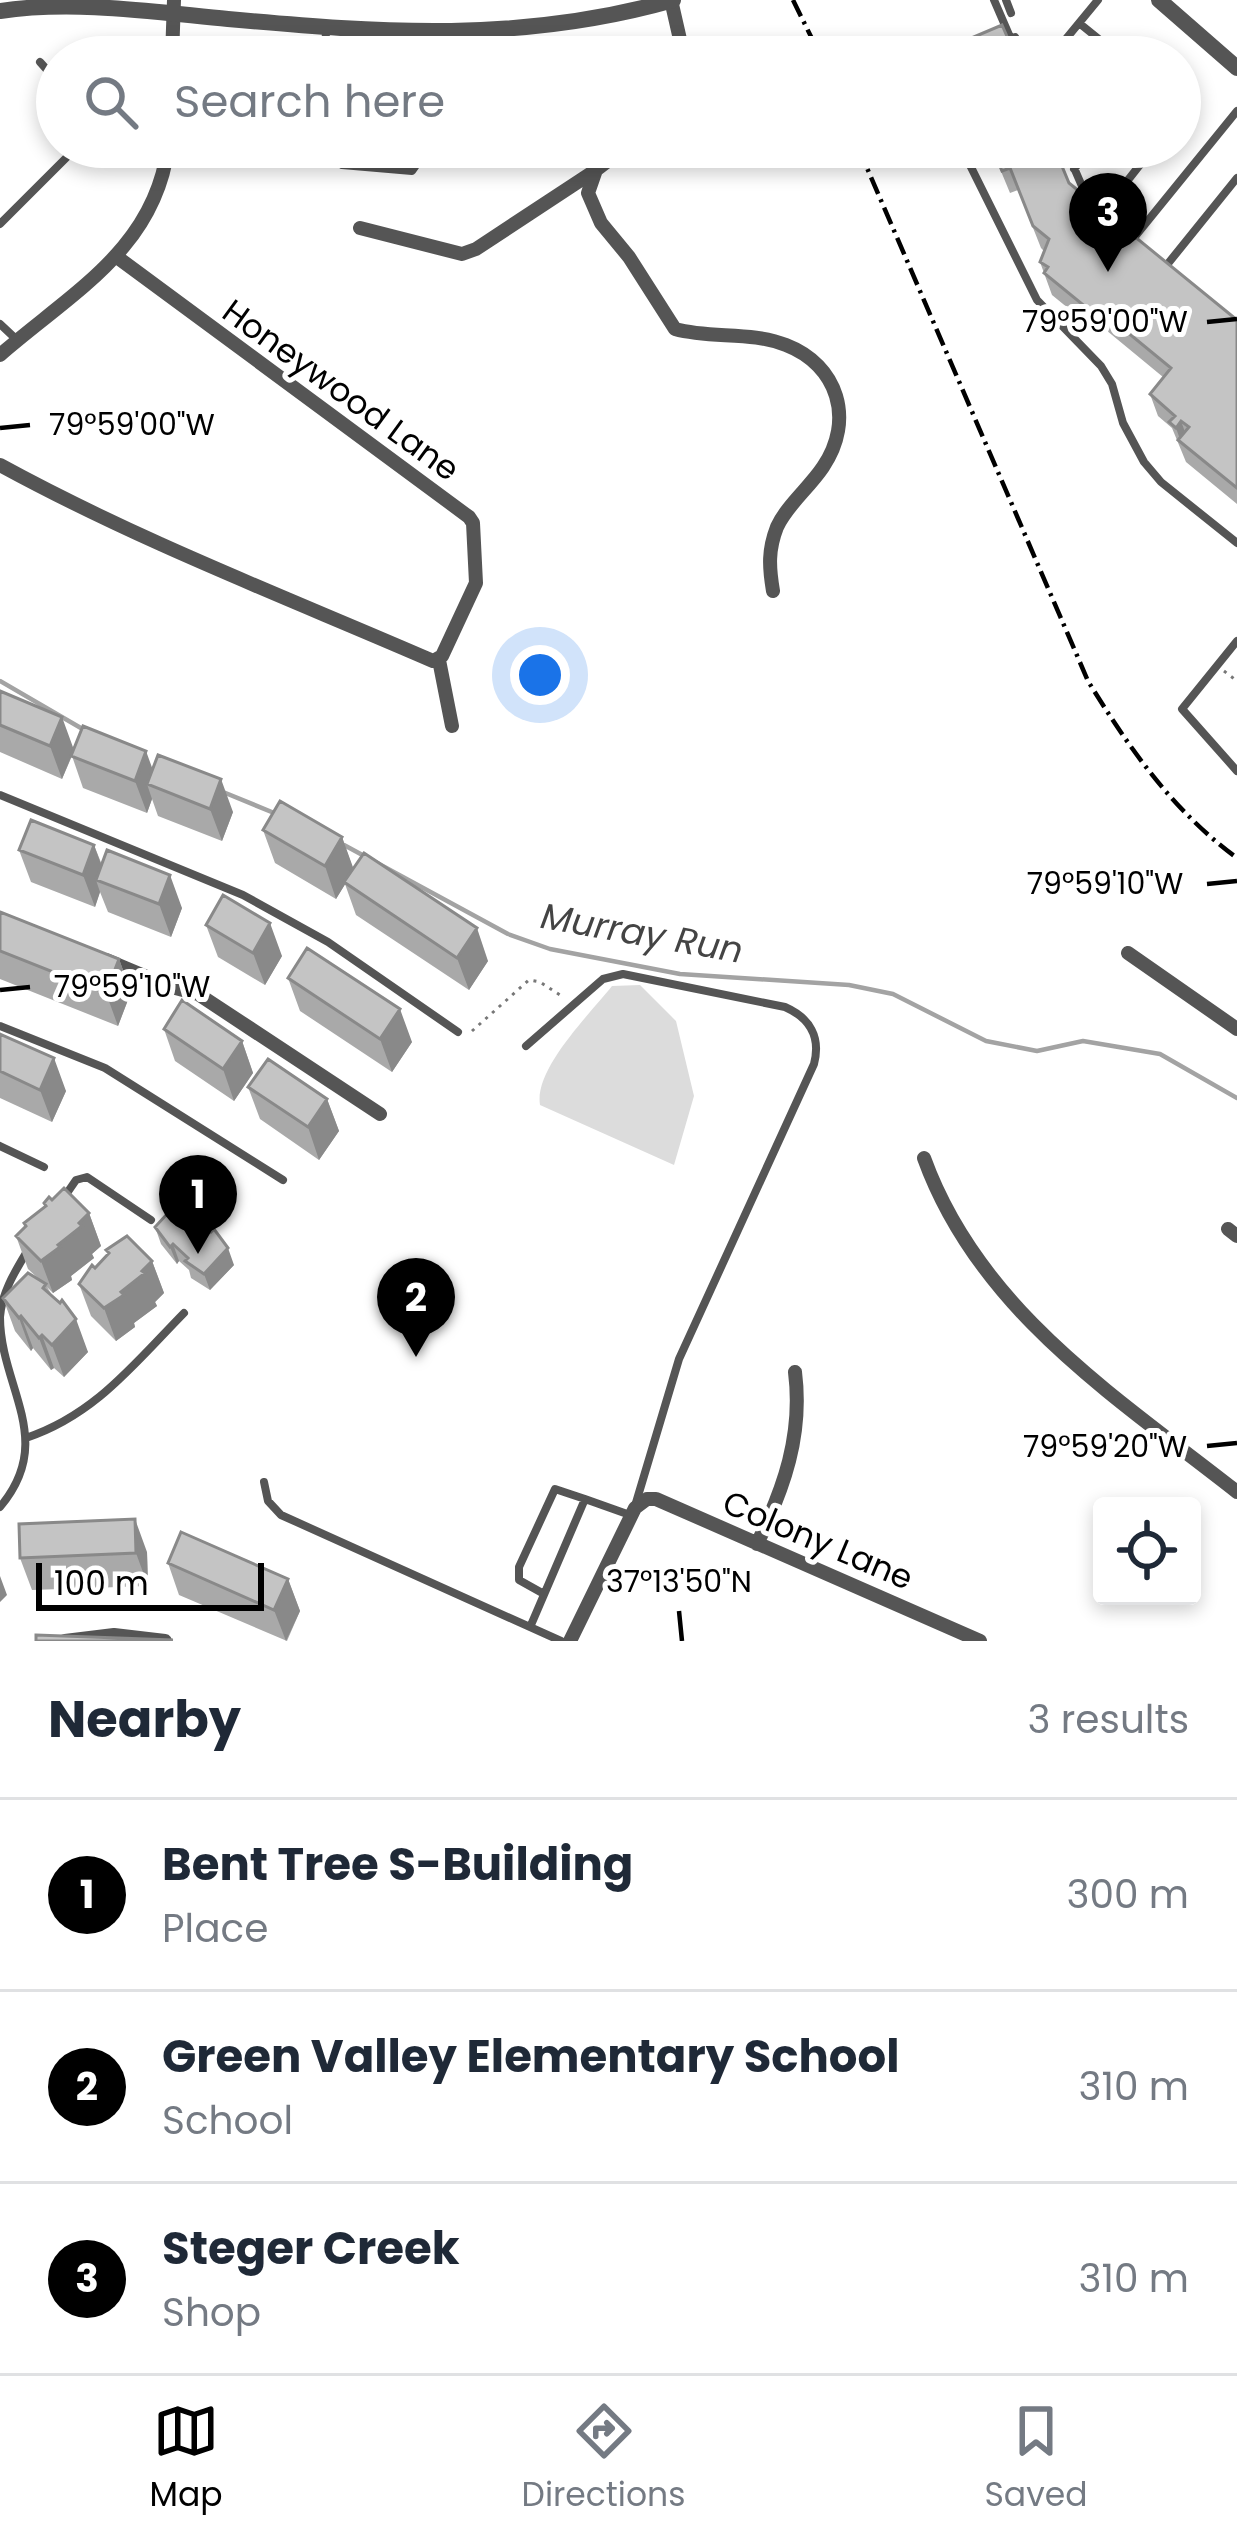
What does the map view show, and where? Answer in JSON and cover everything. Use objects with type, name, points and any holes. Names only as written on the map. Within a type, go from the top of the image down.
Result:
[{"type":"street","points":[[0,11],[173,7],[326,28],[467,34],[556,25],[672,0],[680,36]]},
{"type":"street","points":[[1165,2],[1237,68]]},
{"type":"street","points":[[0,355],[116,257],[143,224],[156,199],[163,168]]},
{"type":"street","points":[[360,228],[462,254],[599,168]]},
{"type":"street","points":[[596,170],[589,193],[592,208],[675,329],[782,343],[814,359],[833,386],[837,408],[833,448],[780,521],[768,562],[773,591]]},
{"type":"street","name":"Honeywood Lane","points":[[116,257],[469,517],[476,583],[439,660]]},
{"type":"street","points":[[0,465],[77,507],[439,660],[452,726]]},
{"type":"street","points":[[87,952],[198,994],[380,1114]]},
{"type":"street","points":[[1128,953],[1237,1029]]},
{"type":"street","points":[[924,1158],[965,1245],[1013,1306],[1095,1380],[1237,1492]]},
{"type":"street","points":[[757,1544],[794,1448],[798,1420],[795,1372]]},
{"type":"street","name":"Colony Lane","points":[[633,1512],[647,1499],[656,1499],[980,1641]]},
{"type":"street","points":[[566,1641],[633,1512]]},
{"type":"street","points":[[65,1641],[114,1635],[165,1641]]},
{"type":"lane","points":[[994,0],[1009,36]]},
{"type":"lane","points":[[1006,0],[1011,13]]},
{"type":"lane","points":[[1068,36],[1098,0]]},
{"type":"lane","points":[[1079,22],[1094,36]]},
{"type":"lane","points":[[326,28],[326,36]]},
{"type":"lane","points":[[1201,155],[1237,111]]},
{"type":"lane","points":[[0,224],[55,168]]},
{"type":"lane","points":[[376,168],[414,168]]},
{"type":"lane","points":[[971,168],[1037,300],[1101,365],[1144,463],[1237,543]]},
{"type":"lane","points":[[1102,213],[1137,168]]},
{"type":"lane","points":[[1133,239],[1191,168]]},
{"type":"lane","points":[[1074,170],[1086,197],[1183,279]]},
{"type":"lane","points":[[1166,266],[1237,178]]},
{"type":"lane","points":[[0,324],[17,340]]},
{"type":"lane","points":[[1237,640],[1182,709],[1237,771]]},
{"type":"lane","points":[[0,794],[243,895],[328,942],[458,1032]]},
{"type":"lane","points":[[526,1046],[602,979],[623,974],[785,1006],[806,1019],[816,1037],[814,1064],[679,1359],[633,1512],[555,1489],[519,1567],[519,1580],[544,1594]]},
{"type":"lane","points":[[0,1026],[105,1068],[283,1180]]},
{"type":"lane","points":[[0,1146],[44,1167]]},
{"type":"lane","points":[[64,1197],[76,1180],[87,1178],[151,1220]]},
{"type":"lane","points":[[0,1507],[16,1484],[26,1438],[0,1316],[8,1285],[40,1232]]},
{"type":"lane","points":[[26,1438],[56,1428],[97,1401],[184,1313]]},
{"type":"lane","points":[[264,1482],[268,1501],[281,1515],[566,1641]]},
{"type":"lane","points":[[530,1625],[585,1499]]},
{"type":"path","points":[[458,1032],[479,1028],[529,980],[547,985],[569,1005]]},
{"type":"shaded area","points":[[640,985],[676,1021],[694,1096],[674,1165],[540,1105],[540,1091],[554,1059],[612,986]]},
{"type":"building","points":[[1002,25],[1007,36],[976,36]]},
{"type":"building","points":[[1010,168],[1063,168],[1069,183],[1237,320],[1237,488],[1178,440],[1189,427],[1181,421],[1176,428],[1169,422],[1175,416],[1150,394],[1171,368],[1098,308],[1093,313],[1044,273],[1048,267],[1040,262],[1049,239],[1033,226]]},
{"type":"building","points":[[0,691],[62,717],[50,746],[0,725]]},
{"type":"building","points":[[83,726],[146,751],[135,781],[71,756]]},
{"type":"building","points":[[158,755],[221,779],[210,809],[147,784]]},
{"type":"building","points":[[280,801],[342,837],[325,866],[263,830]]},
{"type":"building","points":[[31,820],[94,845],[83,875],[19,850]]},
{"type":"building","points":[[107,850],[170,875],[159,904],[96,880]]},
{"type":"building","points":[[364,853],[477,928],[457,958],[344,882]]},
{"type":"building","points":[[223,895],[270,923],[253,953],[206,925]]},
{"type":"building","points":[[0,912],[119,959],[106,993],[0,951]]},
{"type":"building","points":[[307,948],[400,1009],[380,1039],[288,978]]},
{"type":"building","points":[[182,1000],[242,1041],[223,1069],[164,1029]]},
{"type":"building","points":[[0,1034],[54,1058],[40,1090],[0,1071]]},
{"type":"building","points":[[268,1059],[327,1099],[308,1127],[248,1087]]},
{"type":"building","points":[[64,1188],[89,1213],[79,1223],[82,1226],[41,1261],[16,1236],[49,1197],[52,1200]]},
{"type":"building","points":[[179,1201],[192,1208],[211,1232],[214,1229],[228,1248],[204,1274],[185,1261],[188,1258],[173,1244],[170,1247],[155,1227]]},
{"type":"building","points":[[127,1236],[152,1261],[121,1292],[124,1295],[104,1308],[79,1284],[92,1265],[95,1268],[109,1253],[106,1250]]},
{"type":"building","points":[[28,1273],[46,1284],[43,1288],[60,1303],[62,1300],[76,1319],[52,1345],[42,1335],[39,1338],[3,1298]]},
{"type":"building","points":[[135,1519],[136,1553],[20,1558],[19,1524]]},
{"type":"building","points":[[181,1532],[288,1579],[274,1610],[168,1563]]},
{"type":"building","points":[[36,1635],[173,1640],[36,1641]]},
{"type":"waterway","name":"Murray Run","points":[[0,681],[86,731]]},
{"type":"waterway","name":"Murray Run","points":[[223,792],[279,815]]},
{"type":"waterway","name":"Murray Run","points":[[344,845],[508,934],[550,949],[680,974],[849,985],[893,994],[986,1041],[1037,1051],[1083,1041],[1160,1054],[1237,1098]]},
{"type":"railway","points":[[793,0],[811,36]]},
{"type":"railway","points":[[867,168],[1088,681],[1154,777],[1192,820],[1237,858]]},
{"type":"place","name":"Steger Creek","points":[[1108,272]]},
{"type":"place","name":"Bent Tree S-Building","points":[[198,1254]]},
{"type":"place","name":"Green Valley Elementary School","points":[[416,1357]]}]
